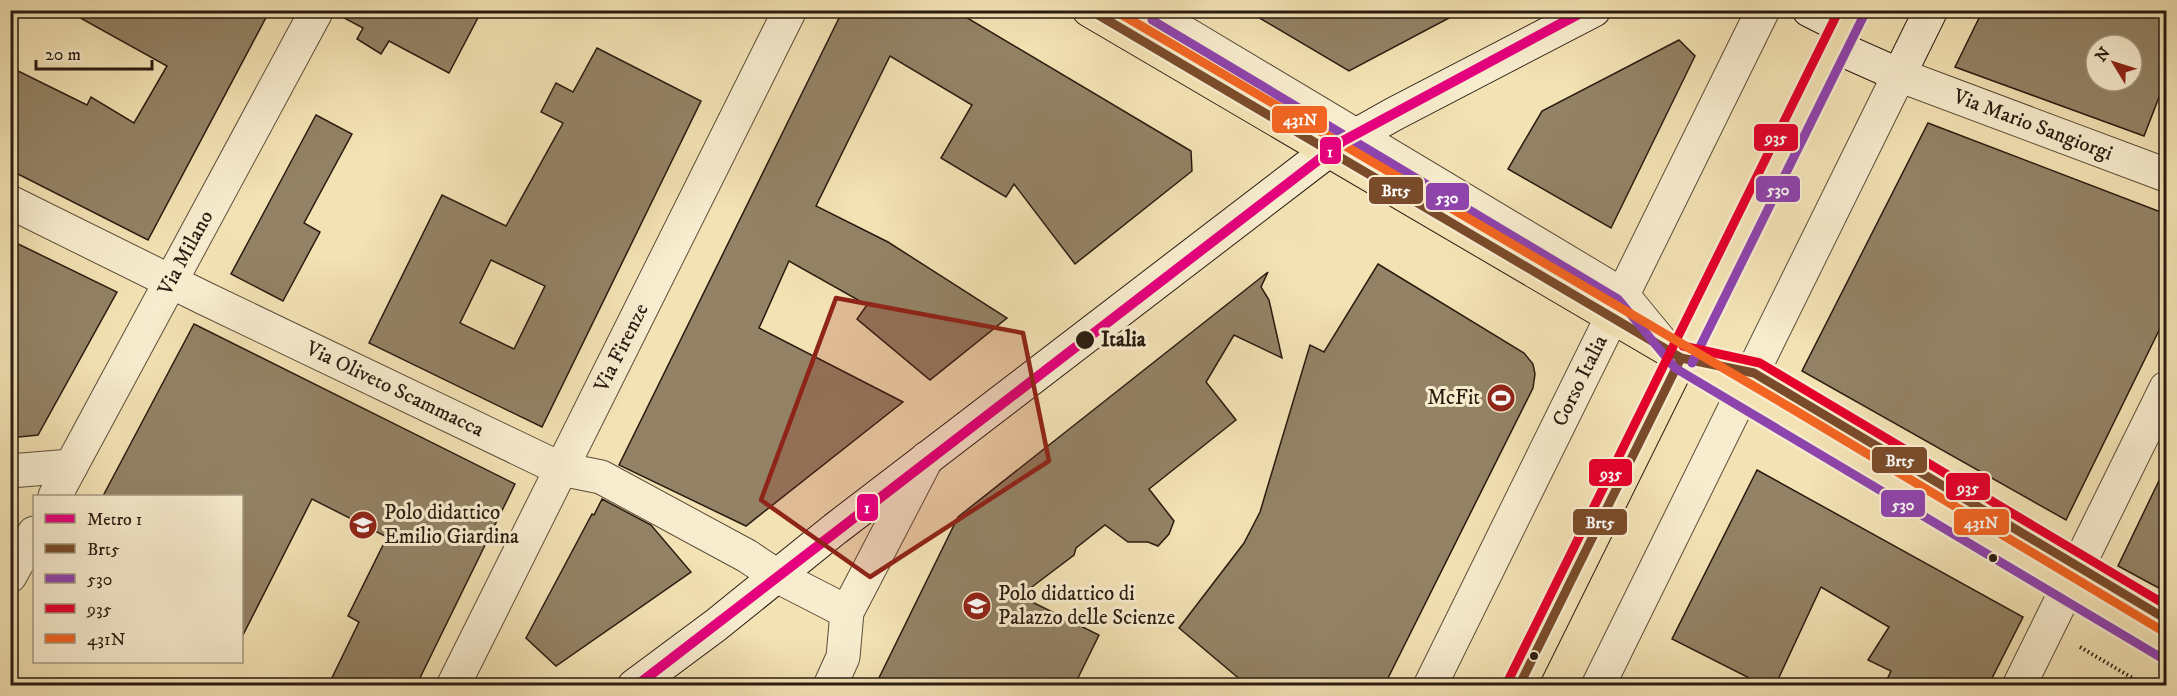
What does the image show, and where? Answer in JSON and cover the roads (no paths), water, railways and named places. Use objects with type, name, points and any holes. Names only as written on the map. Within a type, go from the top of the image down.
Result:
[{"type":"main road","points":[[1089,10],[1328,152],[1619,304],[1681,358],[1748,383],[2073,577],[2166,647]]},
{"type":"main road","points":[[1519,686],[1845,28]]},
{"type":"street","name":"Via Milano","points":[[55,495],[317,10]]},
{"type":"street","name":"Via Firenze","points":[[453,686],[790,10]]},
{"type":"street","points":[[634,686],[716,625],[927,458],[1328,152],[1361,132],[1594,10]]},
{"type":"street","name":"Corso Italia","points":[[1430,686],[1763,10]]},
{"type":"street","name":"Via Mario Sangiorgi","points":[[1809,10],[1845,28],[1899,75],[2166,175]]},
{"type":"street","points":[[1598,686],[1931,10]]},
{"type":"street","name":"Via Oliveto Scammacca","points":[[10,202],[561,469],[601,477],[747,556],[777,576],[847,612]]},
{"type":"street","points":[[2019,686],[2166,388]]},
{"type":"street","points":[[836,683],[843,657],[847,612],[927,458]]},
{"type":"street","points":[[10,471],[71,466]]},
{"type":"street","points":[[10,576],[33,534]]},
{"type":"lane","points":[[1158,10],[1361,132],[1619,304]]},
{"type":"lane","points":[[2073,577],[2166,620]]},
{"type":"metro line","name":"1","points":[[636,686],[1343,141],[1586,10]]},
{"type":"place","name":"Italia","points":[[1085,340]]},
{"type":"place","name":"McFit","points":[[1501,398]]},
{"type":"place","name":"Polo didattico Emilio Giardina","points":[[363,525]]},
{"type":"place","name":"Polo didattico di Palazzo delle Scienze","points":[[977,606]]}]
